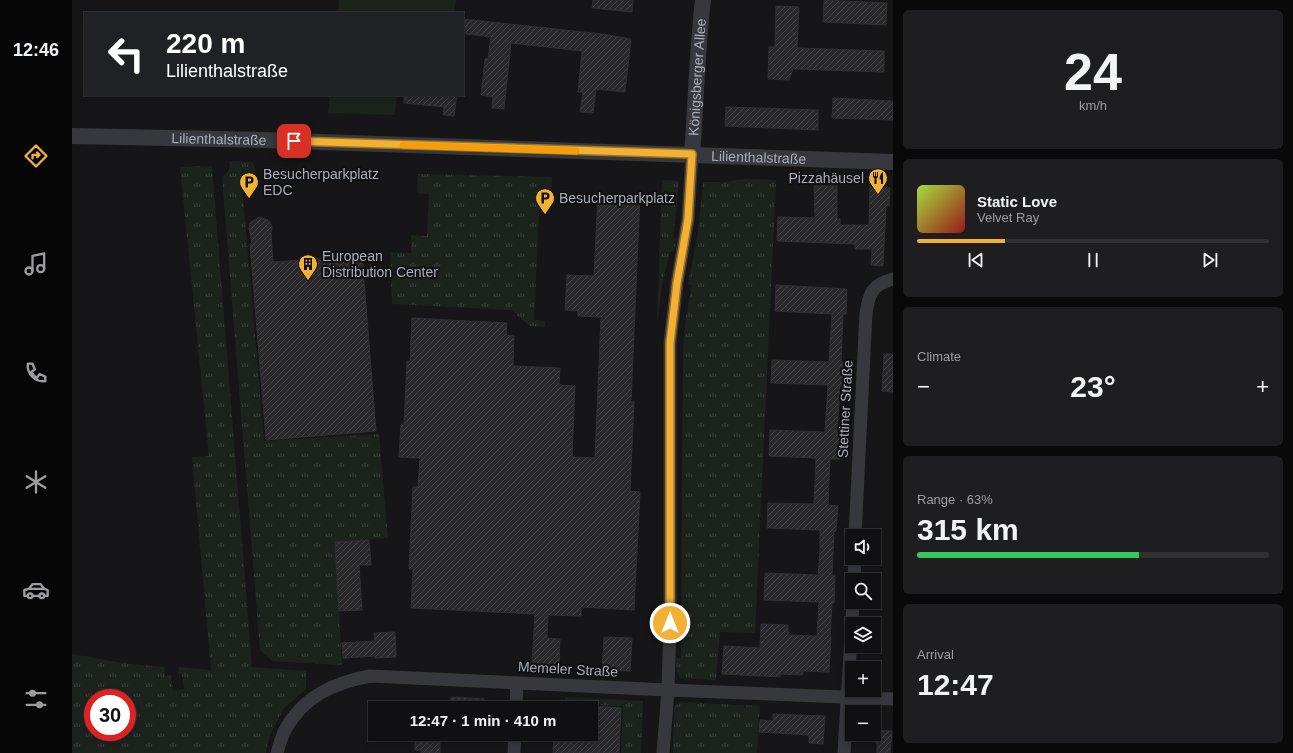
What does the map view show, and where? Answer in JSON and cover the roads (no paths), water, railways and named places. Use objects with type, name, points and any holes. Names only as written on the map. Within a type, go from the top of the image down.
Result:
[{"type":"street","name":"Königsberger Allee","points":[[663,753],[668,690],[670,623],[670,343],[677,283],[688,219],[696,114],[698,48],[703,0]]},
{"type":"street","name":"Lilienthalstraße","points":[[72,136],[264,140],[893,162]]},
{"type":"street","name":"Stettiner Straße","points":[[855,529],[866,313],[869,298],[876,286],[893,279]]},
{"type":"street","points":[[850,661],[853,609]]},
{"type":"street","name":"Memeler Straße","points":[[277,753],[284,733],[296,714],[313,698],[333,686],[351,679],[370,676],[845,697]]},
{"type":"street","points":[[516,701],[517,683]]},
{"type":"street","name":"Memeler Straße","points":[[848,697],[893,699]]},
{"type":"street","points":[[844,753],[848,697]]},
{"type":"street","points":[[514,753],[515,741]]},
{"type":"place","name":"Pizzahäusel","points":[[878,195]]},
{"type":"place","name":"Besucherparkplatz EDC","points":[[249,199]]},
{"type":"place","name":"Besucherparkplatz","points":[[545,215]]},
{"type":"place","name":"European Distribution Center","points":[[308,281]]}]
